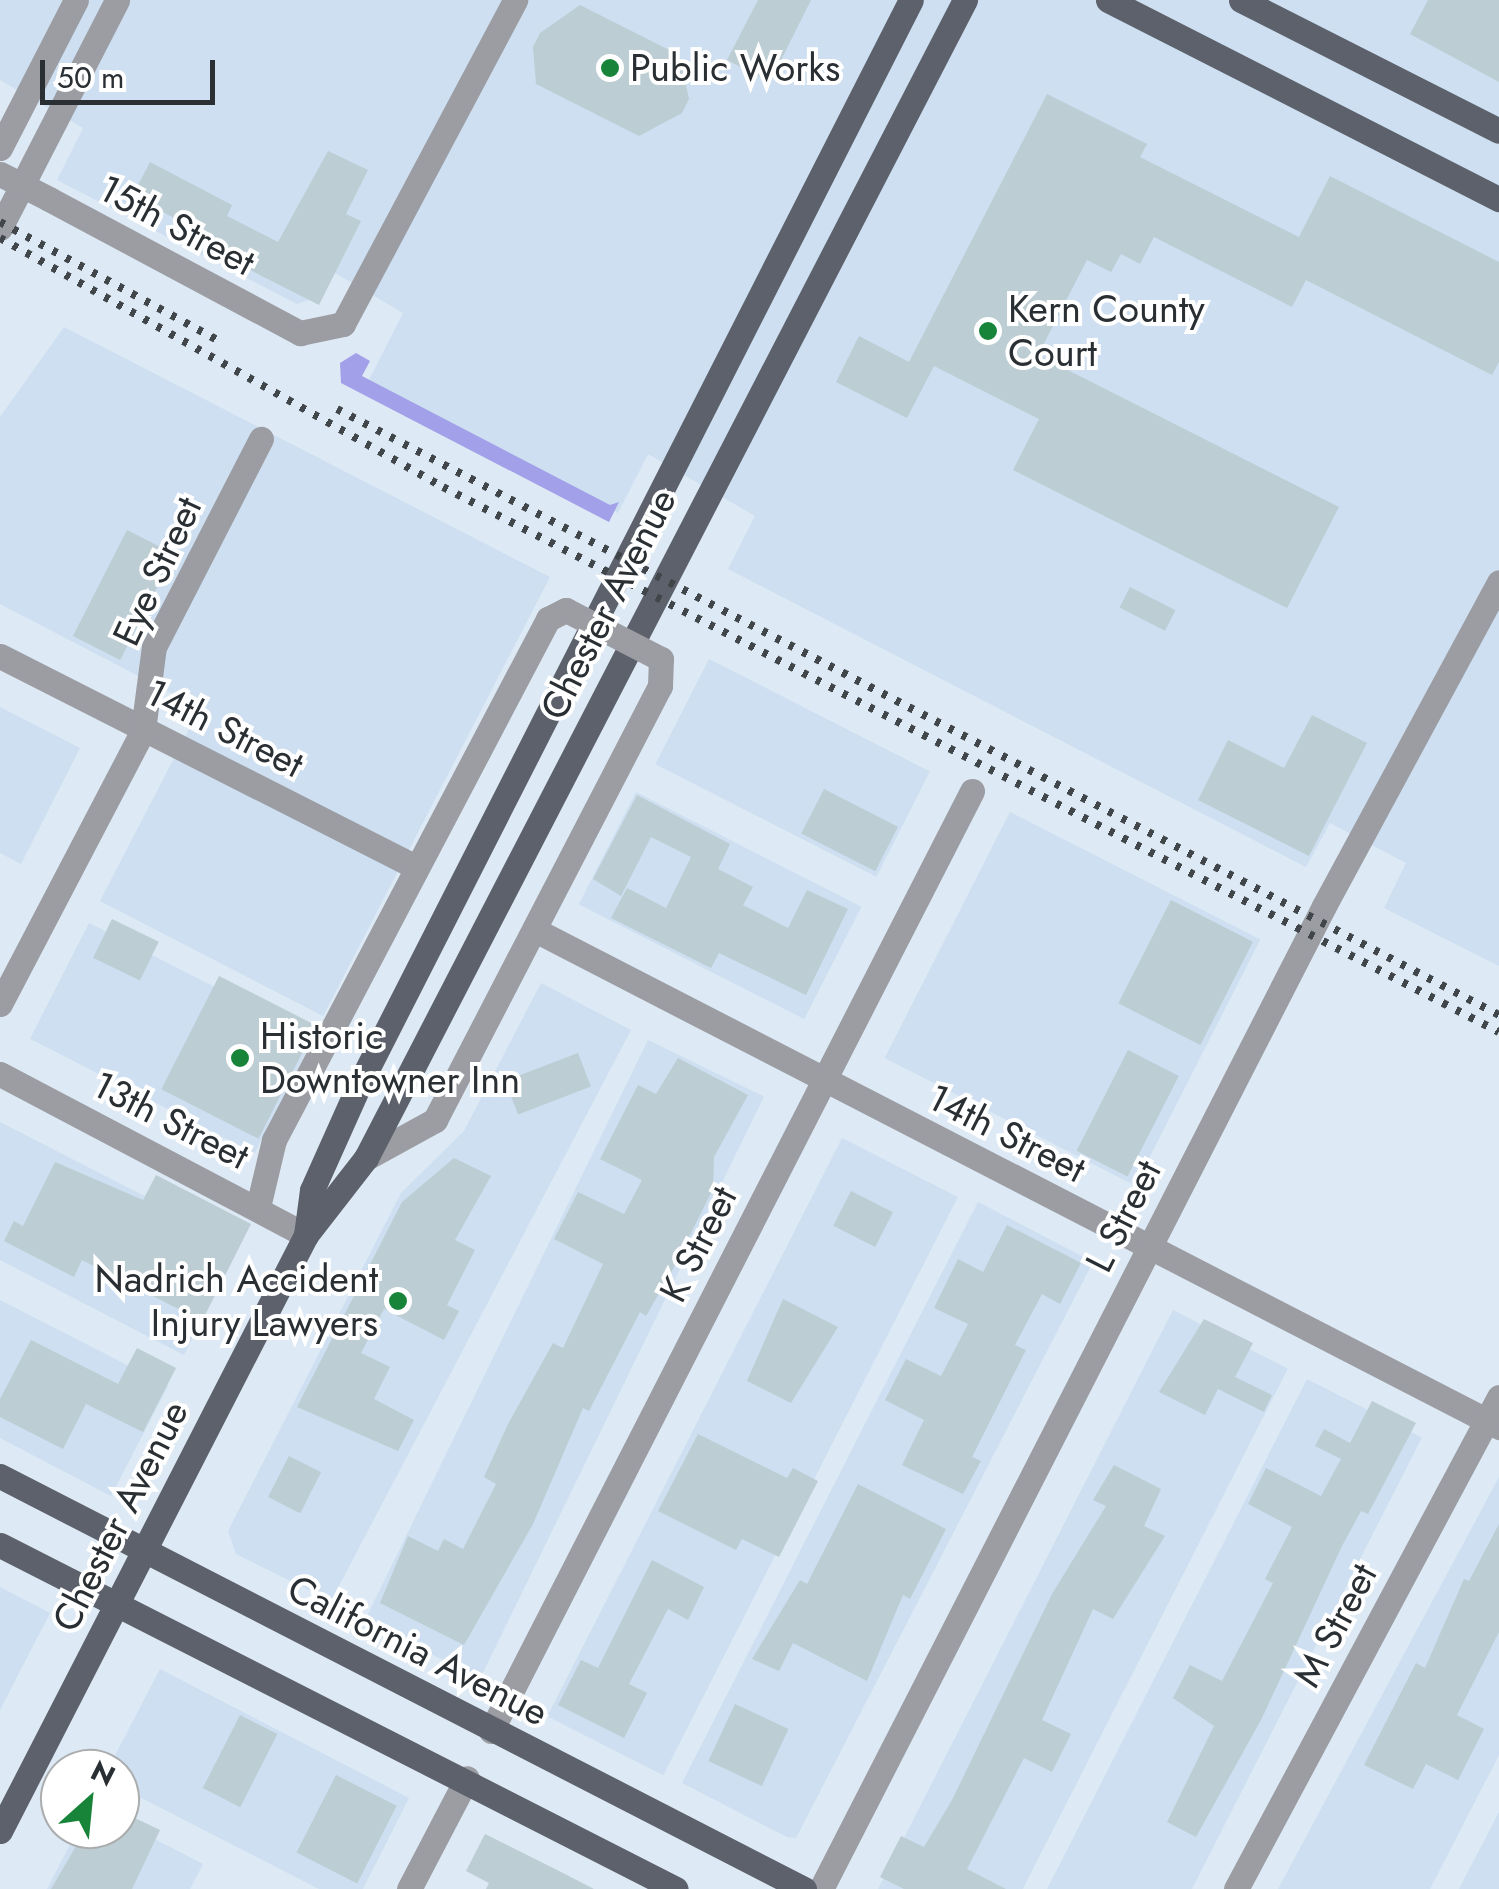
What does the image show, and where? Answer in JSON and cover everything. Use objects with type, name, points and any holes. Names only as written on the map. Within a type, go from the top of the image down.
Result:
[{"type":"main road","name":"Chester Avenue","points":[[306,1235],[312,1190],[358,1085],[911,0]]},
{"type":"main road","name":"Chester Avenue","points":[[0,1831],[306,1235],[366,1158],[965,0]]},
{"type":"main road","points":[[1108,0],[1499,199]]},
{"type":"main road","points":[[1241,0],[1499,131]]},
{"type":"main road","name":"California Avenue","points":[[0,1476],[804,1889]]},
{"type":"main road","points":[[0,1545],[467,1778],[676,1889]]},
{"type":"street","points":[[0,148],[76,0]]},
{"type":"street","points":[[0,228],[117,0]]},
{"type":"street","name":"15th Street","points":[[0,174],[300,333],[343,324],[515,0]]},
{"type":"street","name":"Eye Street","points":[[0,1004],[143,730],[154,648],[261,440]]},
{"type":"street","name":"L Street","points":[[821,1889],[1149,1248],[1499,582]]},
{"type":"street","points":[[258,1207],[274,1140],[548,620],[566,610],[661,658],[660,686],[434,1120],[366,1158]]},
{"type":"street","name":"14th Street","points":[[0,656],[416,867]]},
{"type":"street","name":"K Street","points":[[491,1730],[972,791]]},
{"type":"street","name":"14th Street","points":[[534,930],[1493,1424]]},
{"type":"street","name":"13th Street","points":[[0,1074],[306,1235]]},
{"type":"street","name":"M Street","points":[[1236,1889],[1493,1424],[1499,1397]]},
{"type":"street","points":[[410,1889],[467,1778]]},
{"type":"shaded area","points":[[0,0],[1499,0],[1499,966],[1384,908],[1406,863],[1330,823],[1306,867],[728,569],[755,516],[648,454],[618,513],[367,384],[403,313],[328,269],[312,299],[297,304],[57,180],[83,128],[0,80]]},
{"type":"shaded area","points":[[64,327],[550,577],[323,1016],[100,901],[200,708],[0,604],[0,417]]},
{"type":"shaded area","points":[[356,353],[370,361],[362,376],[610,505],[619,502],[609,522],[341,383],[340,363]]},
{"type":"shaded area","points":[[709,659],[930,772],[876,877],[655,764]]},
{"type":"shaded area","points":[[0,707],[80,748],[21,864],[0,853]]},
{"type":"shaded area","points":[[636,792],[861,907],[804,1019],[579,904]]},
{"type":"shaded area","points":[[1010,812],[1260,940],[1135,1185],[885,1058]]},
{"type":"shaded area","points":[[89,923],[314,1037],[255,1153],[30,1039]]},
{"type":"shaded area","points":[[541,983],[631,1030],[331,1601],[236,1554],[228,1531],[401,1193],[464,1131]]},
{"type":"shaded area","points":[[648,1040],[764,1097],[480,1678],[364,1622]]},
{"type":"shaded area","points":[[0,1122],[240,1245],[184,1355],[0,1260]]},
{"type":"shaded area","points":[[842,1138],[958,1197],[663,1775],[547,1716]]},
{"type":"shaded area","points":[[978,1202],[1093,1262],[796,1838],[787,1837],[682,1783]]},
{"type":"shaded area","points":[[0,1300],[168,1386],[111,1496],[0,1438]]},
{"type":"shaded area","points":[[1173,1310],[1288,1369],[1023,1889],[878,1889]]},
{"type":"shaded area","points":[[1307,1379],[1422,1438],[1192,1889],[1047,1889]]},
{"type":"shaded area","points":[[1499,1477],[1499,1755],[1430,1889],[1278,1889]]},
{"type":"shaded area","points":[[0,1587],[50,1613],[0,1710]]},
{"type":"shaded area","points":[[160,1669],[409,1798],[363,1889],[319,1889],[140,1797],[140,1749],[118,1749]]},
{"type":"shaded area","points":[[1499,1812],[1499,1889],[1459,1889]]},
{"type":"shaded area","points":[[140,1831],[203,1864],[190,1889],[47,1889],[68,1849],[140,1849]]},
{"type":"building","points":[[758,0],[811,0],[770,82],[727,60]]},
{"type":"building","points":[[1428,0],[1499,0],[1499,82],[1410,34]]},
{"type":"building","name":"Public Works","points":[[580,5],[679,55],[689,99],[682,113],[639,136],[536,84],[533,47],[540,33]]},
{"type":"building","name":"Kern County Court","points":[[1047,94],[1147,144],[1140,157],[1299,237],[1330,176],[1499,262],[1499,362],[1492,375],[1306,280],[1292,307],[1154,237],[1140,264],[1121,254],[1111,272],[1087,260],[1038,355],[1339,507],[1287,608],[1013,470],[1039,419],[934,366],[907,418],[836,382],[859,336],[909,362]]},
{"type":"building","points":[[328,151],[368,170],[346,214],[361,221],[319,305],[193,241],[199,230],[132,197],[150,162],[232,205],[227,216],[278,242]]},
{"type":"building","points":[[127,530],[174,554],[120,660],[73,636]]},
{"type":"building","points":[[1130,587],[1175,610],[1165,631],[1120,607]]},
{"type":"building","points":[[1312,715],[1367,743],[1309,856],[1198,800],[1228,740],[1284,768]]},
{"type":"building","points":[[824,789],[898,827],[875,871],[801,834]]},
{"type":"building","points":[[637,795],[730,844],[718,869],[753,887],[743,905],[788,928],[807,890],[848,909],[806,995],[719,953],[711,968],[611,918],[627,888],[666,908],[691,857],[651,837],[621,896],[593,879]]},
{"type":"building","points":[[1171,900],[1253,942],[1200,1045],[1118,1003]]},
{"type":"building","points":[[112,919],[159,942],[140,980],[93,958]]},
{"type":"building","name":"Historic Downtowner Inn","points":[[219,976],[316,1025],[258,1139],[161,1089]]},
{"type":"building","points":[[1128,1050],[1179,1076],[1127,1177],[1077,1151]]},
{"type":"building","points":[[578,1053],[591,1087],[518,1115],[505,1081]]},
{"type":"building","points":[[678,1058],[748,1095],[714,1157],[713,1189],[673,1269],[646,1316],[640,1312],[589,1411],[583,1408],[533,1524],[464,1645],[380,1603],[408,1536],[438,1551],[444,1539],[463,1549],[496,1484],[484,1477],[508,1424],[553,1343],[563,1348],[603,1264],[554,1239],[578,1192],[624,1214],[642,1180],[600,1159],[638,1085],[656,1094]]},
{"type":"building","points":[[454,1158],[491,1176],[455,1240],[475,1250],[447,1305],[459,1311],[444,1340],[384,1309],[361,1353],[390,1367],[374,1399],[414,1420],[398,1451],[297,1407],[402,1202]]},
{"type":"building","points":[[55,1162],[143,1200],[156,1175],[251,1224],[202,1321],[82,1260],[74,1277],[4,1241],[14,1221],[23,1226]]},
{"type":"building","points":[[851,1191],[893,1212],[875,1247],[833,1226]]},
{"type":"building","points":[[1007,1225],[1081,1263],[1060,1304],[1042,1294],[1015,1345],[1026,1350],[972,1457],[981,1461],[963,1494],[902,1465],[924,1420],[885,1400],[906,1359],[941,1376],[968,1324],[934,1308],[958,1259],[983,1272]]},
{"type":"building","points":[[783,1299],[838,1327],[791,1403],[747,1381]]},
{"type":"building","points":[[1204,1319],[1253,1343],[1235,1377],[1272,1395],[1264,1412],[1218,1389],[1205,1415],[1159,1392]]},
{"type":"building","points":[[31,1340],[118,1384],[137,1348],[176,1368],[143,1432],[86,1404],[63,1449],[0,1417],[0,1399]]},
{"type":"building","points":[[1372,1401],[1416,1423],[1368,1514],[1361,1511],[1342,1546],[1262,1718],[1196,1837],[1167,1822],[1214,1726],[1173,1698],[1190,1665],[1222,1681],[1273,1583],[1265,1579],[1292,1527],[1248,1504],[1266,1468],[1321,1496],[1341,1459],[1315,1446],[1324,1429],[1350,1443]]},
{"type":"building","points":[[698,1434],[787,1478],[793,1468],[818,1481],[779,1557],[742,1539],[736,1550],[658,1511]]},
{"type":"building","points":[[289,1456],[321,1472],[300,1513],[268,1497]]},
{"type":"building","points":[[1114,1465],[1161,1489],[1144,1526],[1165,1536],[1113,1619],[1093,1609],[1042,1720],[1071,1734],[1052,1772],[1024,1758],[967,1869],[1006,1889],[904,1889],[880,1877],[901,1836],[924,1847],[952,1800],[1052,1594],[1106,1506],[1093,1500]]},
{"type":"building","points":[[858,1484],[946,1529],[910,1599],[903,1595],[867,1681],[793,1643],[779,1671],[752,1659],[800,1580],[807,1584]]},
{"type":"building","points":[[1499,1524],[1499,1632],[1457,1715],[1484,1729],[1458,1780],[1426,1764],[1413,1789],[1364,1765],[1416,1663],[1425,1668],[1464,1579],[1469,1581]]},
{"type":"building","points":[[652,1560],[704,1587],[688,1620],[668,1609],[629,1684],[647,1693],[624,1738],[558,1705],[581,1660],[598,1668]]},
{"type":"building","points":[[735,1704],[788,1729],[762,1786],[708,1761]]},
{"type":"building","points":[[240,1715],[277,1734],[240,1807],[203,1788]]},
{"type":"building","points":[[336,1775],[397,1806],[357,1883],[297,1853]]},
{"type":"building","points":[[140,1820],[160,1830],[132,1889],[51,1889],[74,1849],[140,1849]]},
{"type":"building","points":[[485,1834],[594,1889],[486,1889],[489,1883],[466,1871]]},
{"type":"railway","points":[[0,222],[221,342]]},
{"type":"railway","points":[[0,238],[443,487],[1499,1032]]},
{"type":"railway","points":[[337,409],[1499,1015]]},
{"type":"place","name":"Public Works","points":[[610,68]]},
{"type":"place","name":"Kern County Court","points":[[988,331]]},
{"type":"place","name":"Historic Downtowner Inn","points":[[240,1058]]},
{"type":"place","name":"Nadrich Accident Injury Lawyers","points":[[398,1301]]}]
